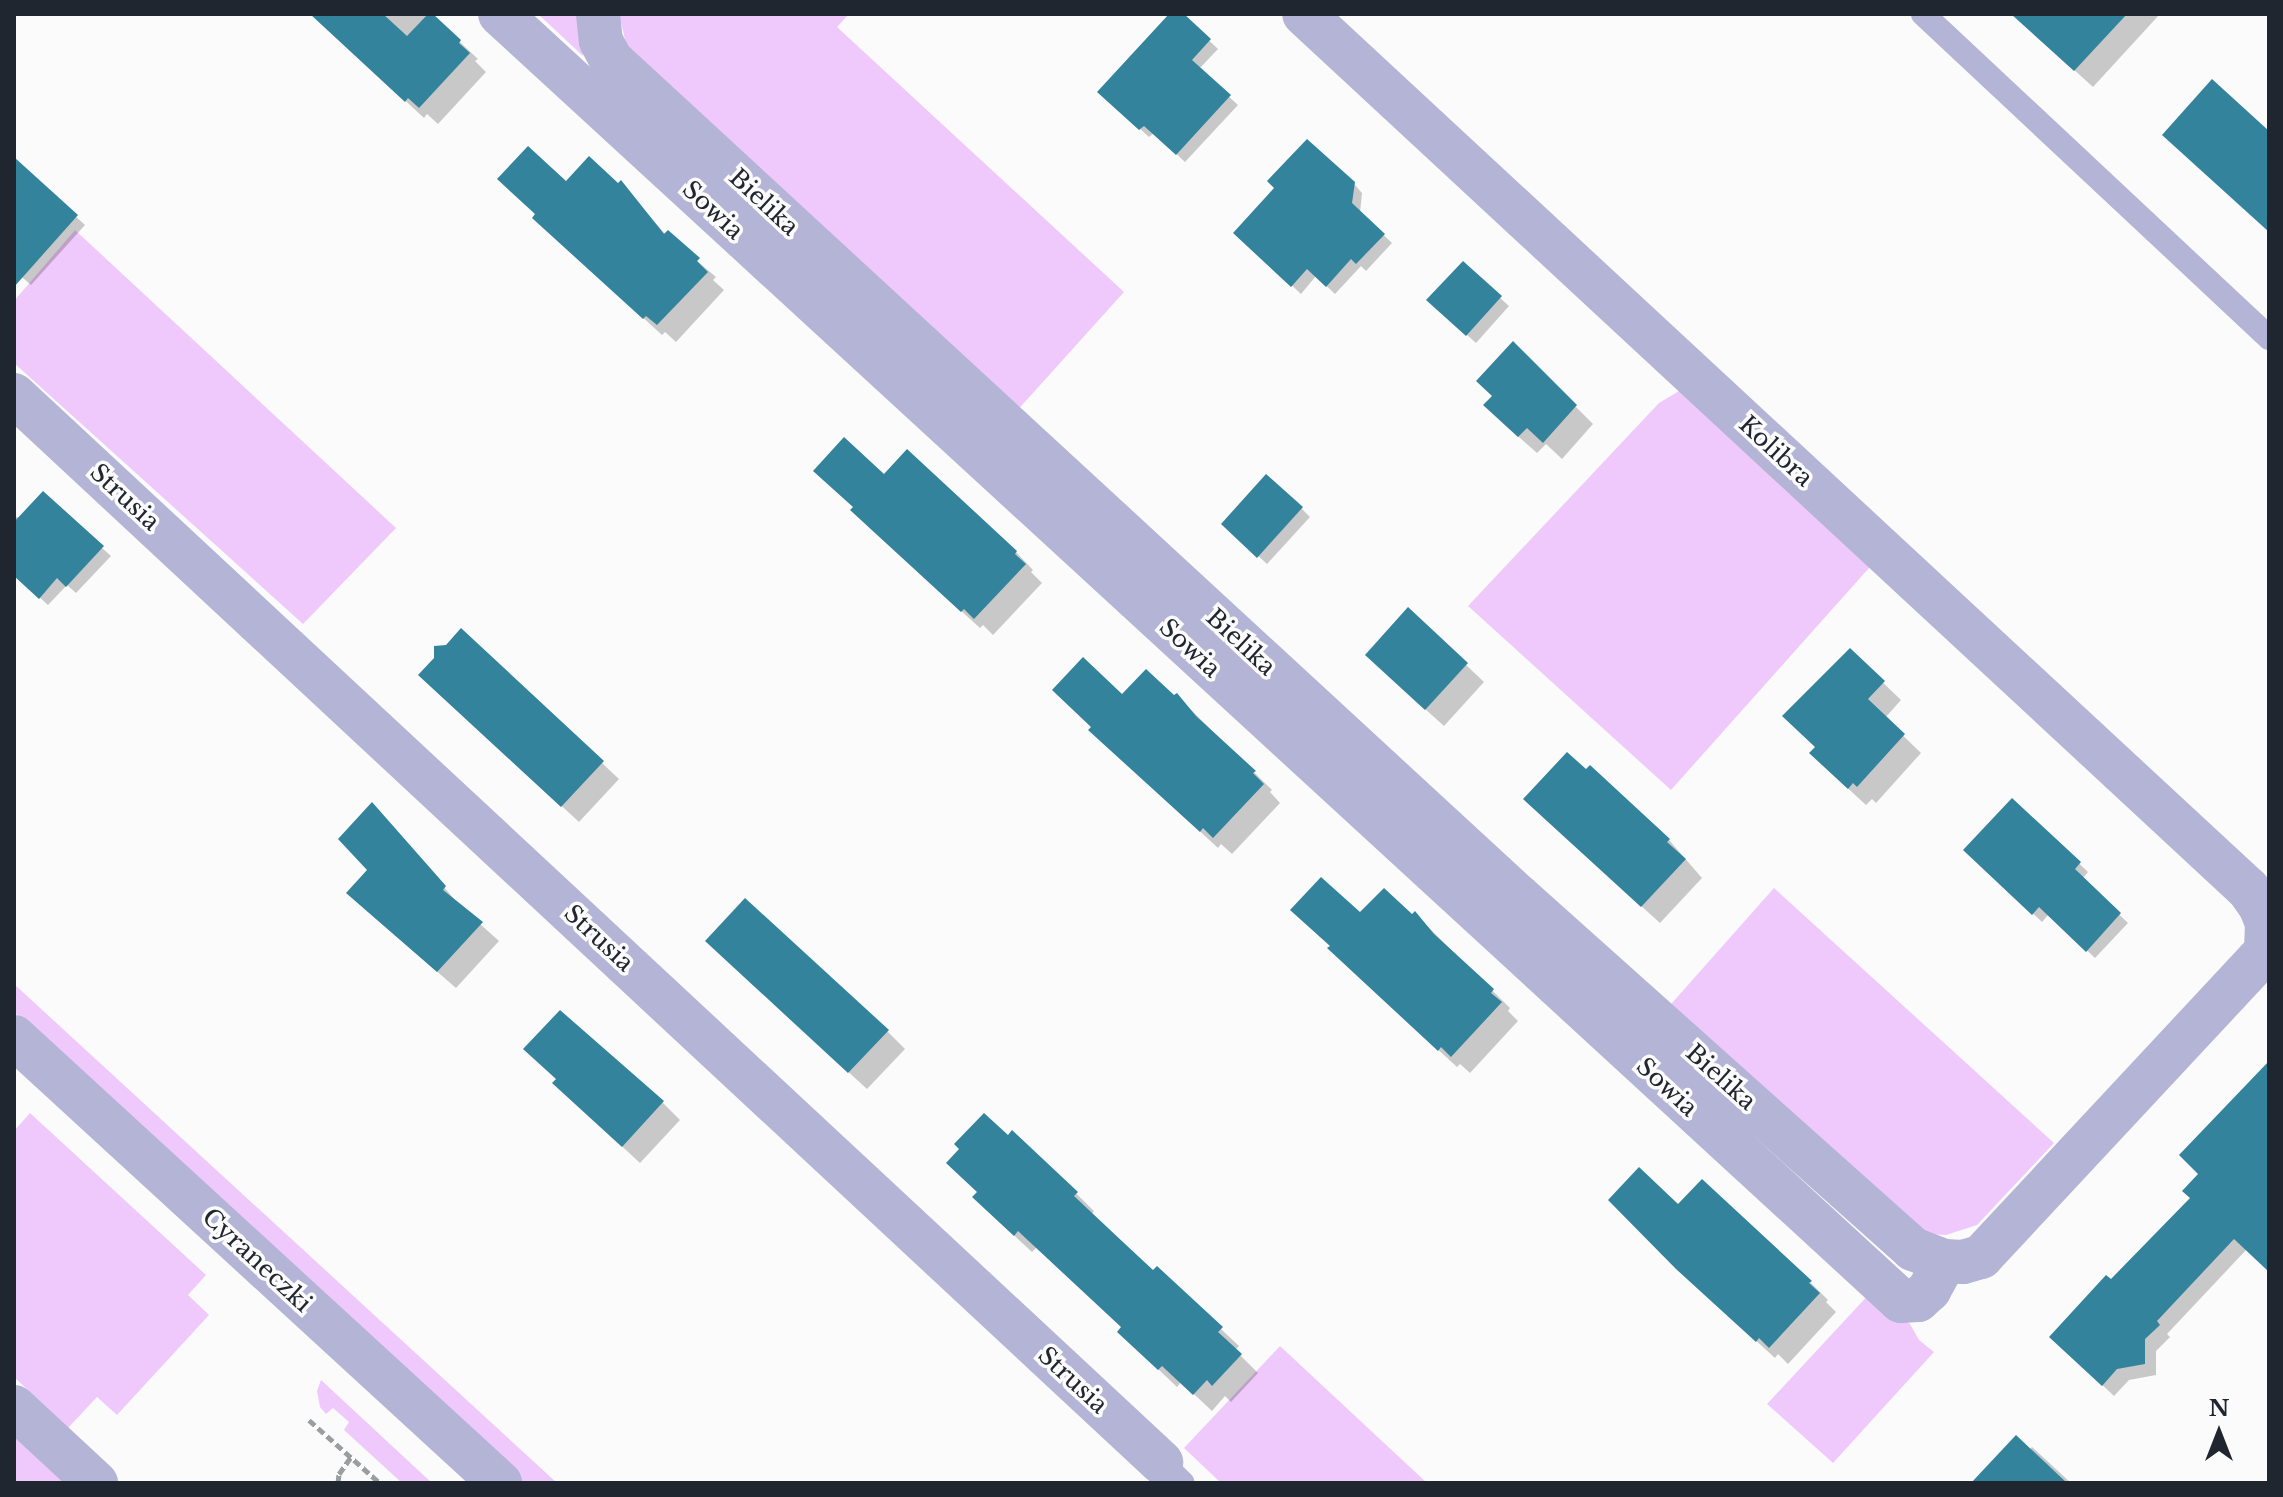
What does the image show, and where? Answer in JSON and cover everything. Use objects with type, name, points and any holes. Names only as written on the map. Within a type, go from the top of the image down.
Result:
[{"type":"street","name":"Sowia","points":[[500,14],[1901,1301],[1918,1300],[1929,1290],[1929,1255]]},
{"type":"street","name":"Bielika","points":[[598,14],[601,41],[611,60],[1443,828],[1929,1255]]},
{"type":"street","name":"Kolibra","points":[[1304,14],[2248,889],[2267,923],[2266,951],[1981,1257],[1963,1262],[1929,1255]]},
{"type":"street","name":"Strusia","points":[[14,395],[1172,1473]]},
{"type":"street","name":"Cyraneczki","points":[[14,1037],[500,1483]]},
{"type":"street","points":[[14,1407],[96,1483]]},
{"type":"lane","points":[[1923,14],[2269,338]]},
{"type":"path","points":[[309,1420],[380,1483]]},
{"type":"path","points":[[338,1483],[339,1474],[351,1457]]},
{"type":"shaded area","points":[[538,14],[580,14],[583,56]]},
{"type":"shaded area","points":[[619,14],[849,14],[837,27],[1124,292],[1014,414],[628,52]]},
{"type":"shaded area","points":[[75,230],[396,528],[303,624],[14,363],[14,301]]},
{"type":"shaded area","points":[[1684,388],[1877,559],[1671,790],[1468,606],[1659,403]]},
{"type":"shaded area","points":[[1774,888],[2054,1143],[1977,1225],[1946,1235],[1913,1233],[1664,1012]]},
{"type":"shaded area","points":[[14,984],[557,1483],[523,1483],[14,1012]]},
{"type":"shaded area","points":[[30,1113],[206,1275],[188,1295],[209,1315],[117,1415],[97,1397],[68,1428],[14,1377],[14,1131]]},
{"type":"shaded area","points":[[1872,1291],[1910,1324],[1919,1340],[1934,1352],[1833,1463],[1767,1404]]},
{"type":"shaded area","points":[[1280,1346],[1427,1483],[1221,1483],[1184,1448]]},
{"type":"shaded area","points":[[321,1380],[432,1483],[402,1483],[344,1430],[349,1422],[333,1408],[326,1414],[320,1407],[317,1391]]},
{"type":"shaded area","points":[[14,1422],[80,1483],[14,1483]]},
{"type":"building","points":[[310,14],[383,14],[407,36],[428,14],[433,14],[461,40],[459,43],[470,53],[419,108],[408,98],[405,102]]},
{"type":"building","points":[[1169,14],[1184,14],[1211,39],[1192,60],[1231,95],[1176,155],[1144,126],[1139,130],[1097,92]]},
{"type":"building","points":[[2011,14],[2127,14],[2074,71]]},
{"type":"building","points":[[2212,79],[2269,131],[2269,232],[2162,135]]},
{"type":"building","points":[[1307,139],[1355,182],[1352,203],[1385,234],[1356,264],[1351,259],[1326,287],[1307,269],[1291,287],[1233,233],[1274,188],[1267,181]]},
{"type":"building","points":[[528,146],[566,181],[589,156],[618,183],[621,180],[664,234],[668,230],[700,258],[697,261],[708,272],[657,325],[646,316],[643,319],[532,218],[535,214],[497,179]]},
{"type":"building","points":[[14,157],[78,215],[14,287]]},
{"type":"building","points":[[1463,261],[1502,296],[1466,336],[1426,300]]},
{"type":"building","points":[[1513,341],[1577,405],[1543,443],[1527,428],[1518,437],[1483,405],[1492,396],[1476,381]]},
{"type":"building","points":[[844,437],[884,474],[907,449],[1017,551],[1015,554],[1026,564],[974,619],[964,609],[961,612],[850,510],[853,507],[813,471]]},
{"type":"building","points":[[1266,474],[1303,507],[1257,558],[1221,524]]},
{"type":"building","points":[[43,491],[104,546],[66,587],[57,578],[39,599],[14,576],[14,522]]},
{"type":"building","points":[[1408,607],[1468,663],[1425,710],[1365,655]]},
{"type":"building","points":[[461,628],[604,761],[561,807],[418,675],[434,658],[434,646],[446,645]]},
{"type":"building","points":[[1850,648],[1885,681],[1868,699],[1905,734],[1857,787],[1853,783],[1848,789],[1809,753],[1815,747],[1782,716]]},
{"type":"building","points":[[1083,657],[1122,694],[1146,669],[1174,695],[1177,693],[1196,716],[1256,771],[1253,773],[1264,784],[1213,838],[1203,828],[1200,832],[1088,730],[1091,727],[1052,690]]},
{"type":"building","points":[[1567,752],[1586,769],[1590,765],[1670,839],[1667,842],[1686,859],[1641,907],[1523,799]]},
{"type":"building","points":[[2012,798],[2081,862],[2075,869],[2121,913],[2086,952],[2039,907],[2032,915],[1963,850]]},
{"type":"building","points":[[372,802],[446,886],[443,890],[483,922],[437,972],[346,893],[367,870],[338,839]]},
{"type":"building","points":[[1321,877],[1360,912],[1384,888],[1412,914],[1415,911],[1434,934],[1494,989],[1491,993],[1502,1002],[1451,1057],[1441,1047],[1438,1051],[1290,910]]},
{"type":"building","points":[[745,898],[889,1030],[848,1073],[705,941]]},
{"type":"building","points":[[560,1010],[664,1101],[622,1147],[552,1083],[556,1079],[523,1049]]},
{"type":"building","points":[[2269,1061],[2269,1272],[2234,1239],[2157,1321],[2160,1325],[2145,1339],[2145,1364],[2117,1369],[2102,1386],[2049,1337],[2106,1275],[2111,1279],[2190,1198],[2182,1191],[2198,1174],[2179,1155]]},
{"type":"building","points":[[984,1113],[1008,1135],[1012,1130],[1078,1192],[1074,1196],[1124,1243],[1153,1270],[1157,1266],[1223,1327],[1218,1332],[1242,1354],[1212,1386],[1207,1380],[1193,1395],[1162,1366],[1158,1370],[1117,1332],[1121,1327],[1018,1231],[1014,1236],[972,1197],[977,1192],[946,1163],[959,1149],[954,1144]]},
{"type":"building","points":[[1639,1167],[1678,1204],[1702,1179],[1812,1281],[1809,1283],[1820,1293],[1769,1348],[1759,1338],[1756,1342],[1676,1269],[1608,1200]]},
{"type":"building","points":[[2016,1435],[2067,1483],[1971,1483]]}]
